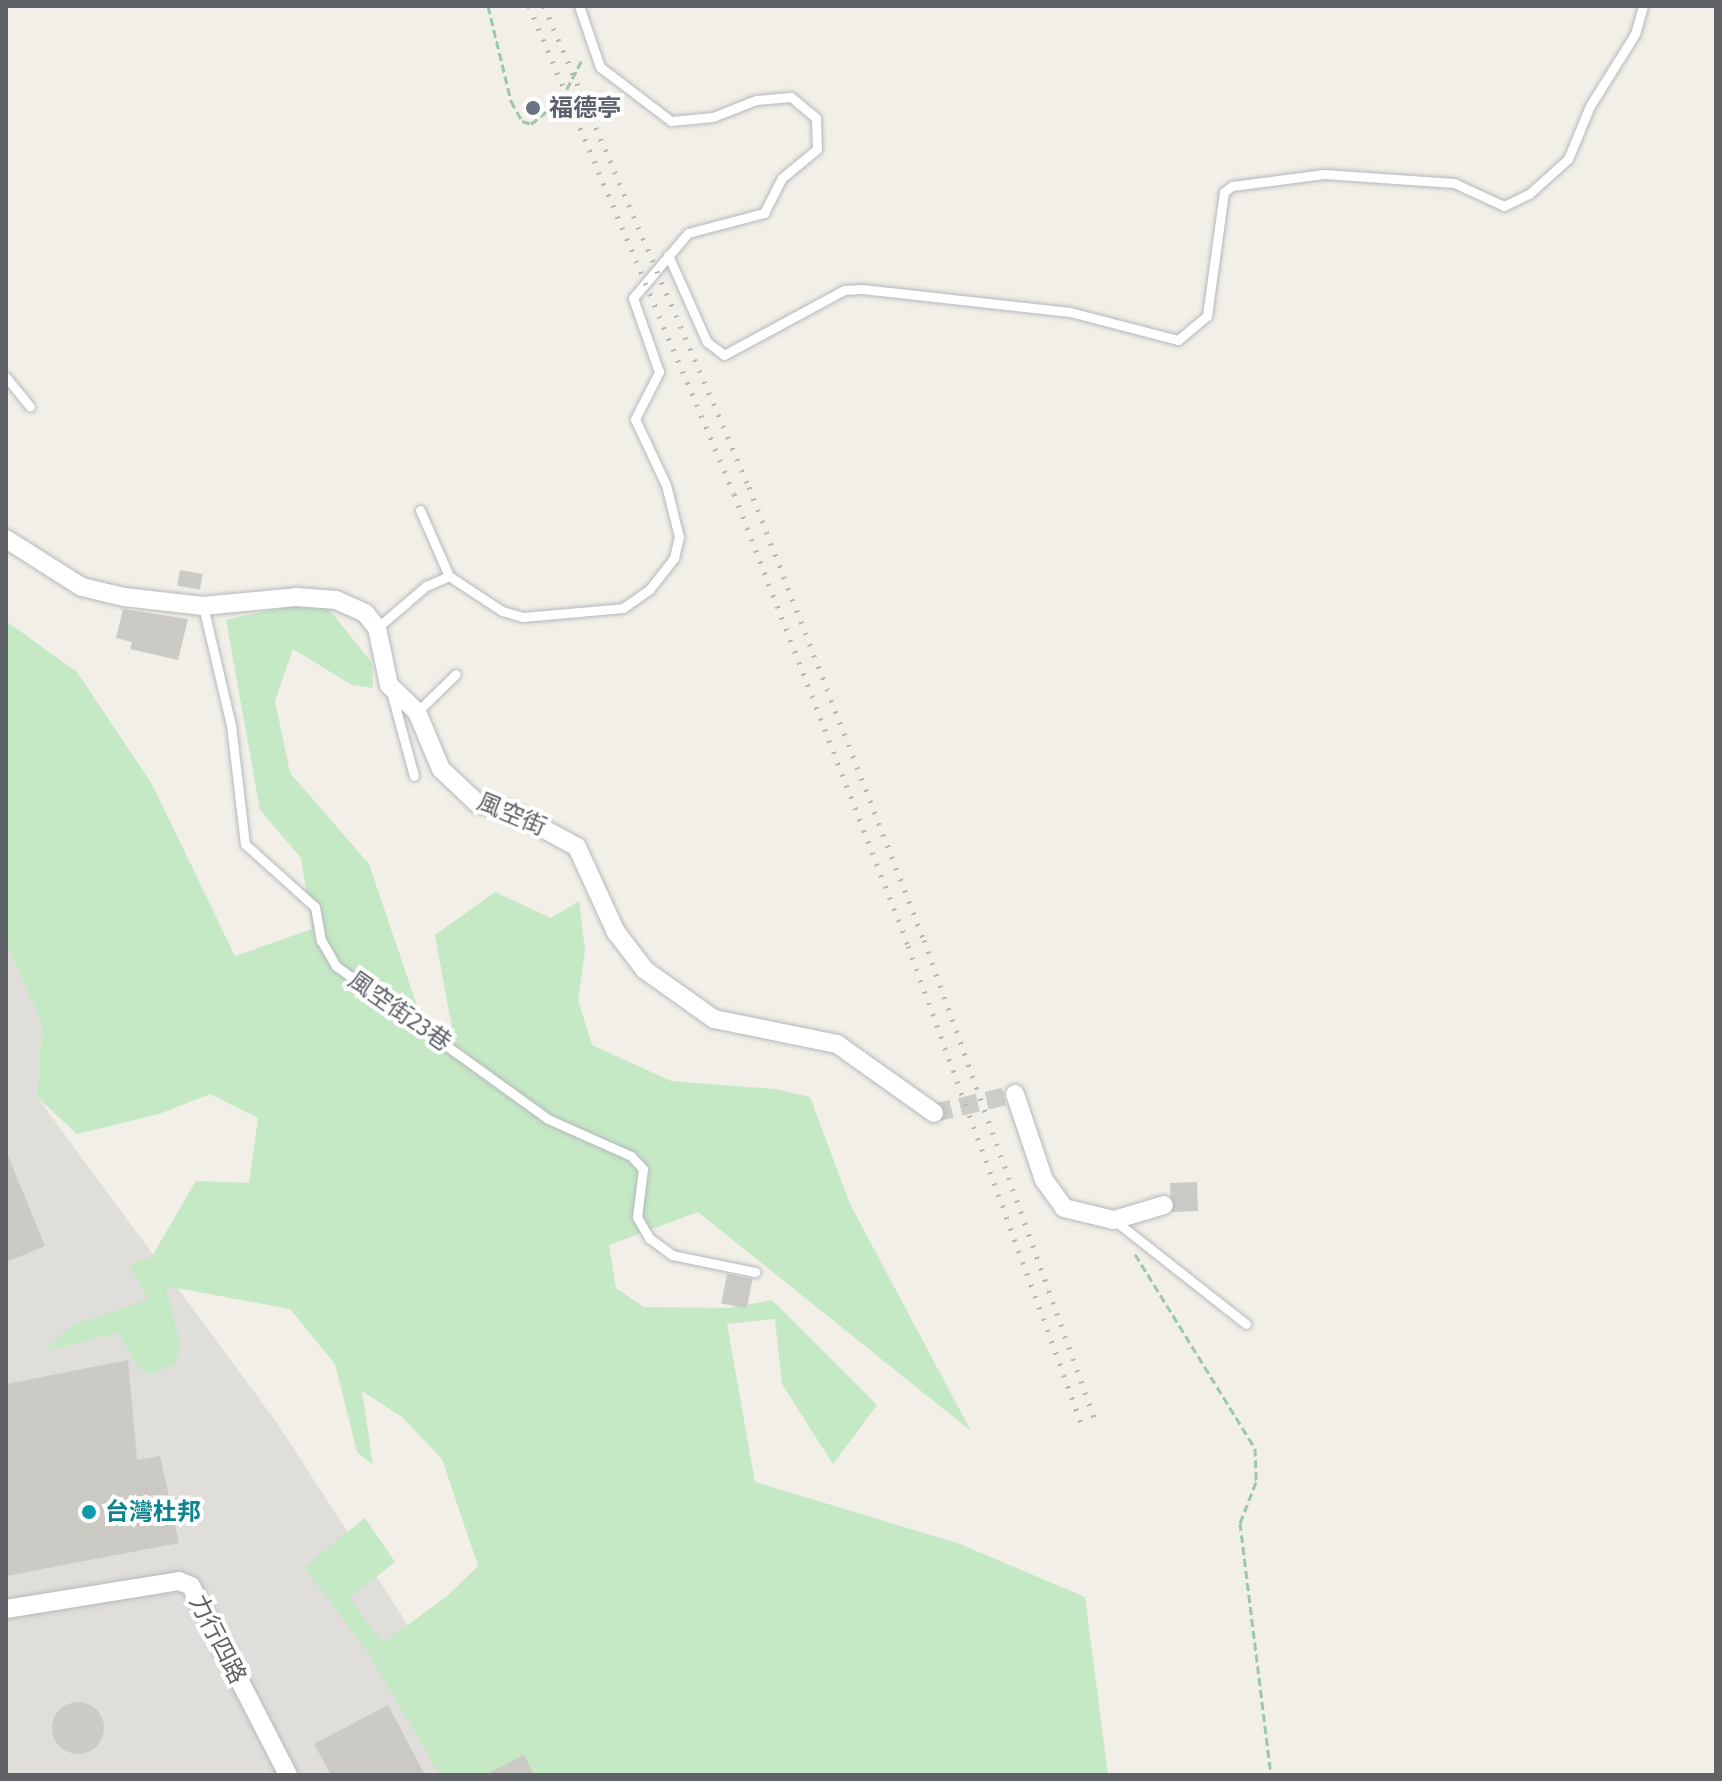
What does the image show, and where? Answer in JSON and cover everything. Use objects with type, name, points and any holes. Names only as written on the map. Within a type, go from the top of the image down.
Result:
[{"type":"street","points":[[6,539],[82,587],[157,603],[203,606],[296,597],[336,600],[365,613],[377,628],[389,685]]},
{"type":"street","name":"風空街","points":[[389,685],[417,712],[441,769],[477,803],[511,811],[577,847],[616,932],[645,970],[714,1019],[837,1044],[934,1113]]},
{"type":"street","points":[[1015,1094],[1044,1180],[1064,1208],[1114,1220],[1164,1205]]},
{"type":"street","name":"力行四路","points":[[6,1609],[179,1581],[191,1586],[288,1775]]},
{"type":"lane","points":[[420,510],[449,576],[502,611],[548,618],[623,608],[649,590],[674,558],[679,537],[666,485],[635,419],[659,372],[633,298],[688,233],[703,226],[764,213],[782,178],[817,149],[816,118],[791,97],[756,100],[713,117],[671,121],[600,67],[595,43],[579,6]]},
{"type":"lane","points":[[668,255],[707,342],[724,355],[844,290],[862,289],[1070,312],[1178,340],[1207,316],[1224,192],[1232,186],[1324,174],[1454,183],[1504,206],[1529,194],[1568,159],[1590,106],[1635,34],[1643,6]]},
{"type":"lane","points":[[6,377],[30,407]]},
{"type":"lane","points":[[377,628],[426,586],[449,576]]},
{"type":"lane","name":"風空街23巷","points":[[203,606],[231,725],[245,844],[315,907],[321,940],[336,966],[548,1119],[631,1156],[643,1169],[637,1217],[649,1238],[672,1255],[755,1272]]},
{"type":"lane","points":[[417,712],[456,674]]},
{"type":"lane","points":[[389,685],[414,776]]},
{"type":"lane","points":[[1114,1220],[1246,1324]]},
{"type":"path","points":[[488,6],[511,101],[522,121],[531,124],[561,100],[595,43]]},
{"type":"path","points":[[1114,1220],[1255,1448],[1256,1482],[1240,1523],[1271,1775]]},
{"type":"shaded area","points":[[6,944],[42,1023],[37,1097],[277,1423],[505,1775],[6,1775]]},
{"type":"green space","points":[[321,599],[372,663],[373,688],[352,685],[293,649],[275,701],[290,773],[369,864],[428,1038],[454,1039],[435,935],[495,892],[551,918],[579,901],[585,951],[578,1000],[592,1045],[671,1081],[775,1089],[810,1097],[850,1204],[971,1431],[698,1212],[609,1245],[616,1288],[644,1307],[729,1308],[772,1300],[877,1405],[833,1464],[782,1384],[775,1319],[727,1324],[755,1482],[960,1544],[1085,1597],[1108,1775],[440,1775],[369,1654],[304,1567],[365,1518],[395,1562],[349,1598],[383,1643],[446,1597],[478,1566],[442,1459],[402,1417],[362,1391],[373,1465],[357,1452],[335,1364],[290,1309],[166,1286],[180,1342],[176,1364],[150,1374],[138,1367],[118,1333],[42,1352],[73,1325],[149,1299],[128,1265],[151,1258],[196,1181],[249,1183],[258,1118],[210,1094],[159,1114],[77,1134],[37,1097],[42,1023],[6,944],[6,621],[77,672],[152,784],[235,956],[312,929],[301,858],[260,810],[226,620]]},
{"type":"building","points":[[180,570],[203,574],[200,590],[177,586]]},
{"type":"building","points":[[123,609],[188,619],[178,660],[130,649],[132,642],[116,638]]},
{"type":"building","points":[[6,1151],[45,1246],[6,1262]]},
{"type":"building","points":[[1197,1182],[1198,1211],[1171,1212],[1170,1183]]},
{"type":"building","points":[[727,1274],[753,1279],[747,1308],[721,1303]]},
{"type":"building","points":[[128,1360],[137,1460],[160,1456],[179,1543],[6,1576],[6,1384]]},
{"type":"building","points":[[78,1702],[96,1710],[104,1728],[96,1746],[78,1754],[60,1746],[52,1728],[60,1710]]},
{"type":"building","points":[[388,1705],[425,1775],[331,1775],[314,1744]]},
{"type":"building","points":[[524,1755],[534,1775],[485,1775]]},
{"type":"tunnel","points":[[934,1113],[1015,1094]]},
{"type":"railway","points":[[529,6],[734,494],[908,946],[1084,1431]]},
{"type":"railway","points":[[544,6],[749,487],[924,940],[1097,1426]]},
{"type":"place","name":"福德亭","points":[[533,108]]},
{"type":"place","name":"台灣杜邦","points":[[89,1512]]}]
